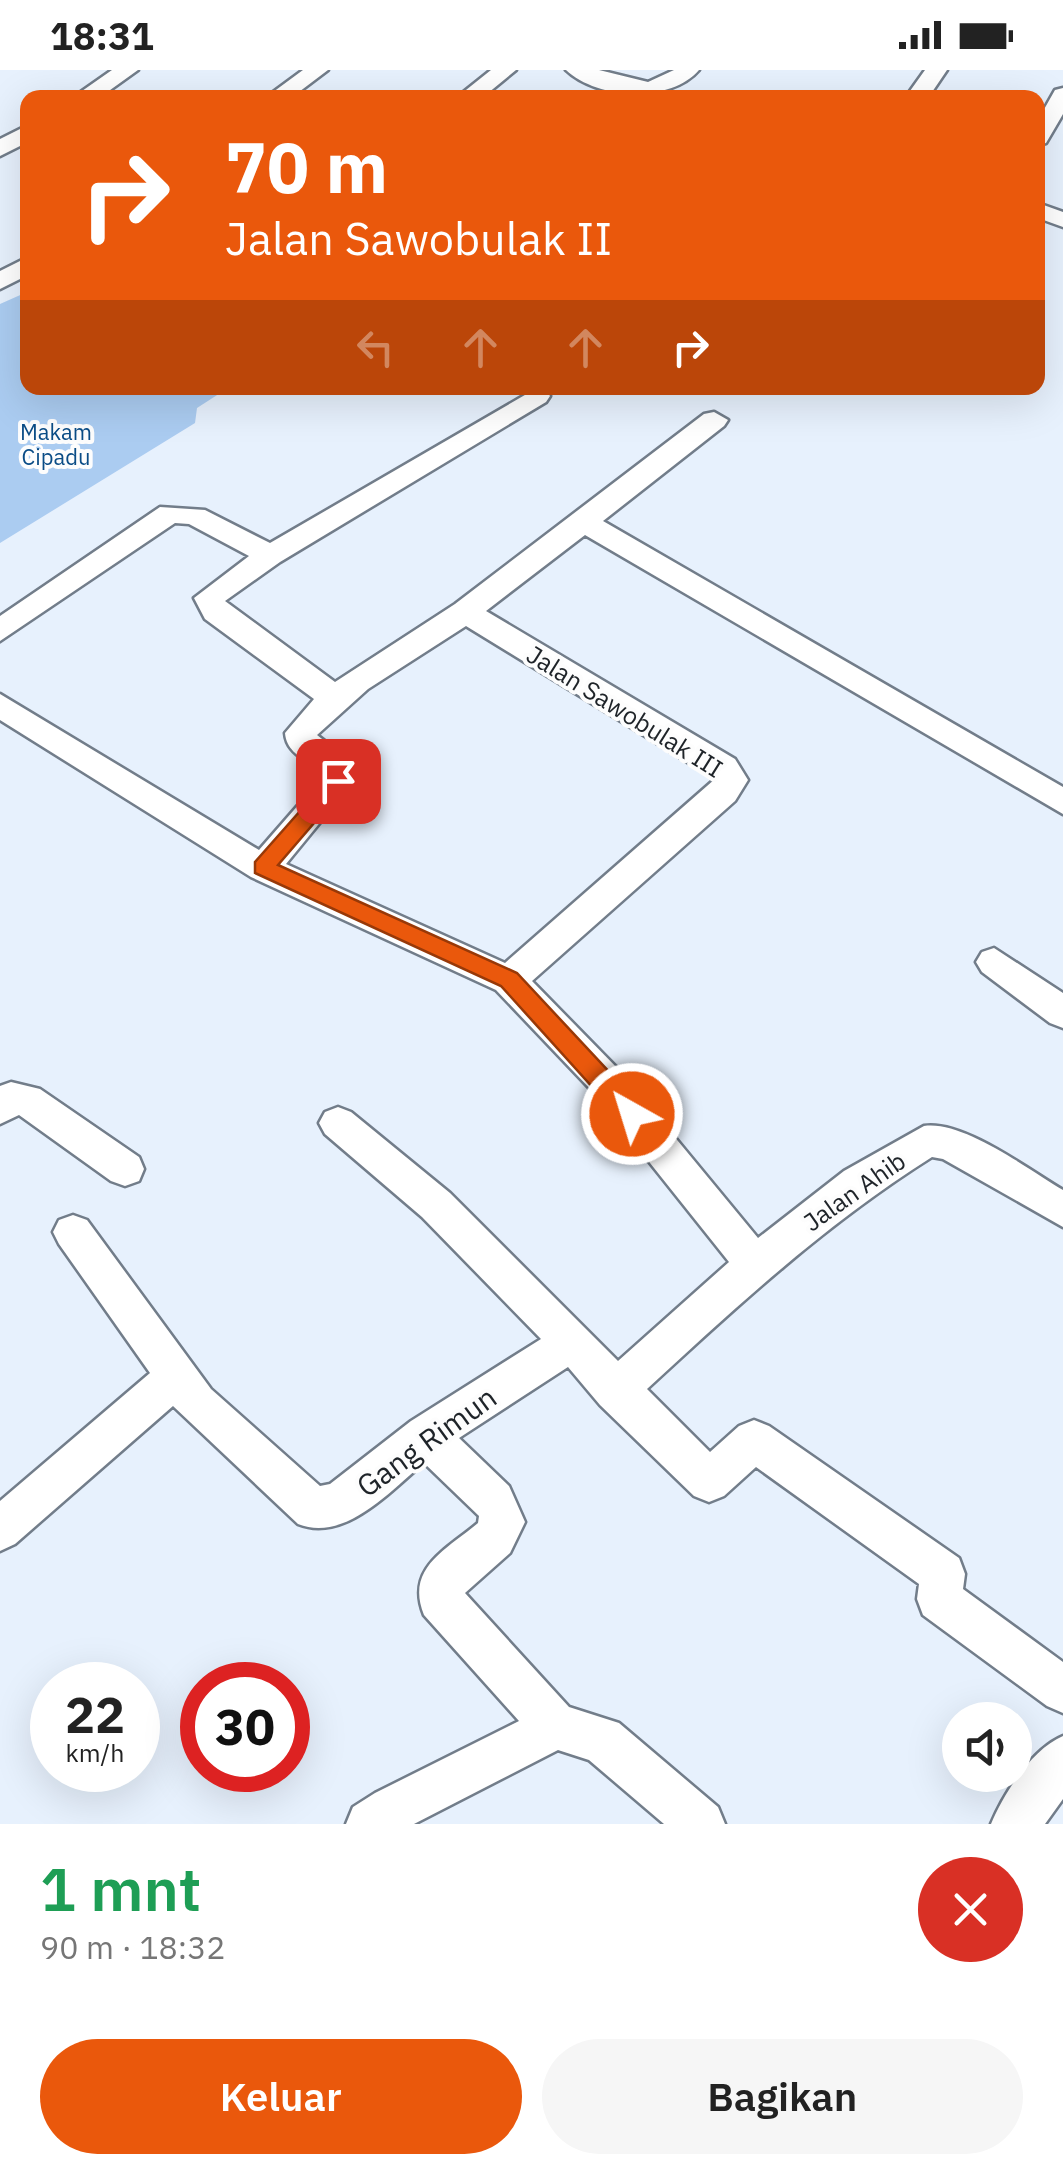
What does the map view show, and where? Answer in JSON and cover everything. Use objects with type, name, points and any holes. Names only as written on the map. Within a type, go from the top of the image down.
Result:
[{"type":"street","points":[[96,90],[127,70]]},
{"type":"street","points":[[288,90],[317,70]]},
{"type":"street","points":[[478,90],[505,70]]},
{"type":"street","points":[[577,70],[644,90]]},
{"type":"street","points":[[660,90],[668,88],[688,70]]},
{"type":"street","points":[[1045,126],[1063,95]]},
{"type":"street","points":[[335,698],[208,603],[214,592],[537,396]]},
{"type":"street","points":[[263,868],[338,781],[328,761],[302,743],[301,733],[335,698],[466,612],[714,420]]},
{"type":"street","points":[[0,631],[170,513],[195,516],[270,555]]},
{"type":"street","points":[[581,520],[1063,802]]},
{"type":"street","name":"Jalan Sawobulak III","points":[[466,612],[724,768],[732,780],[723,793],[509,980]]},
{"type":"street","points":[[0,705],[158,807],[263,868],[509,980],[608,1083],[755,1264],[615,1391]]},
{"type":"street","points":[[994,962],[1063,1013]]},
{"type":"street","points":[[0,1108],[11,1098],[27,1100],[124,1169]]},
{"type":"street","points":[[338,1124],[436,1204],[615,1391],[709,1482],[754,1440],[943,1574],[939,1599],[1063,1690]]},
{"type":"street","name":"Jalan Ahib","points":[[755,1264],[858,1182],[924,1142],[937,1140],[1063,1210]]},
{"type":"street","points":[[0,1529],[176,1377],[73,1232]]},
{"type":"street","name":"Gang Rimun","points":[[176,1377],[196,1403],[313,1510],[340,1504],[426,1435],[571,1342]]},
{"type":"street","points":[[426,1435],[494,1500],[503,1522],[494,1538],[438,1588],[440,1599],[554,1726],[602,1740],[701,1824]]},
{"type":"street","points":[[370,1824],[410,1796],[519,1749],[554,1726]]},
{"type":"street","points":[[1015,1824],[1063,1760]]},
{"type":"green space","name":"Makam Cipadu","points":[[20,295],[20,395],[217,395],[197,408],[195,423],[0,543],[0,304]]},
{"type":"route","points":[[338,781],[263,868],[509,980],[608,1083],[632,1114]]}]
